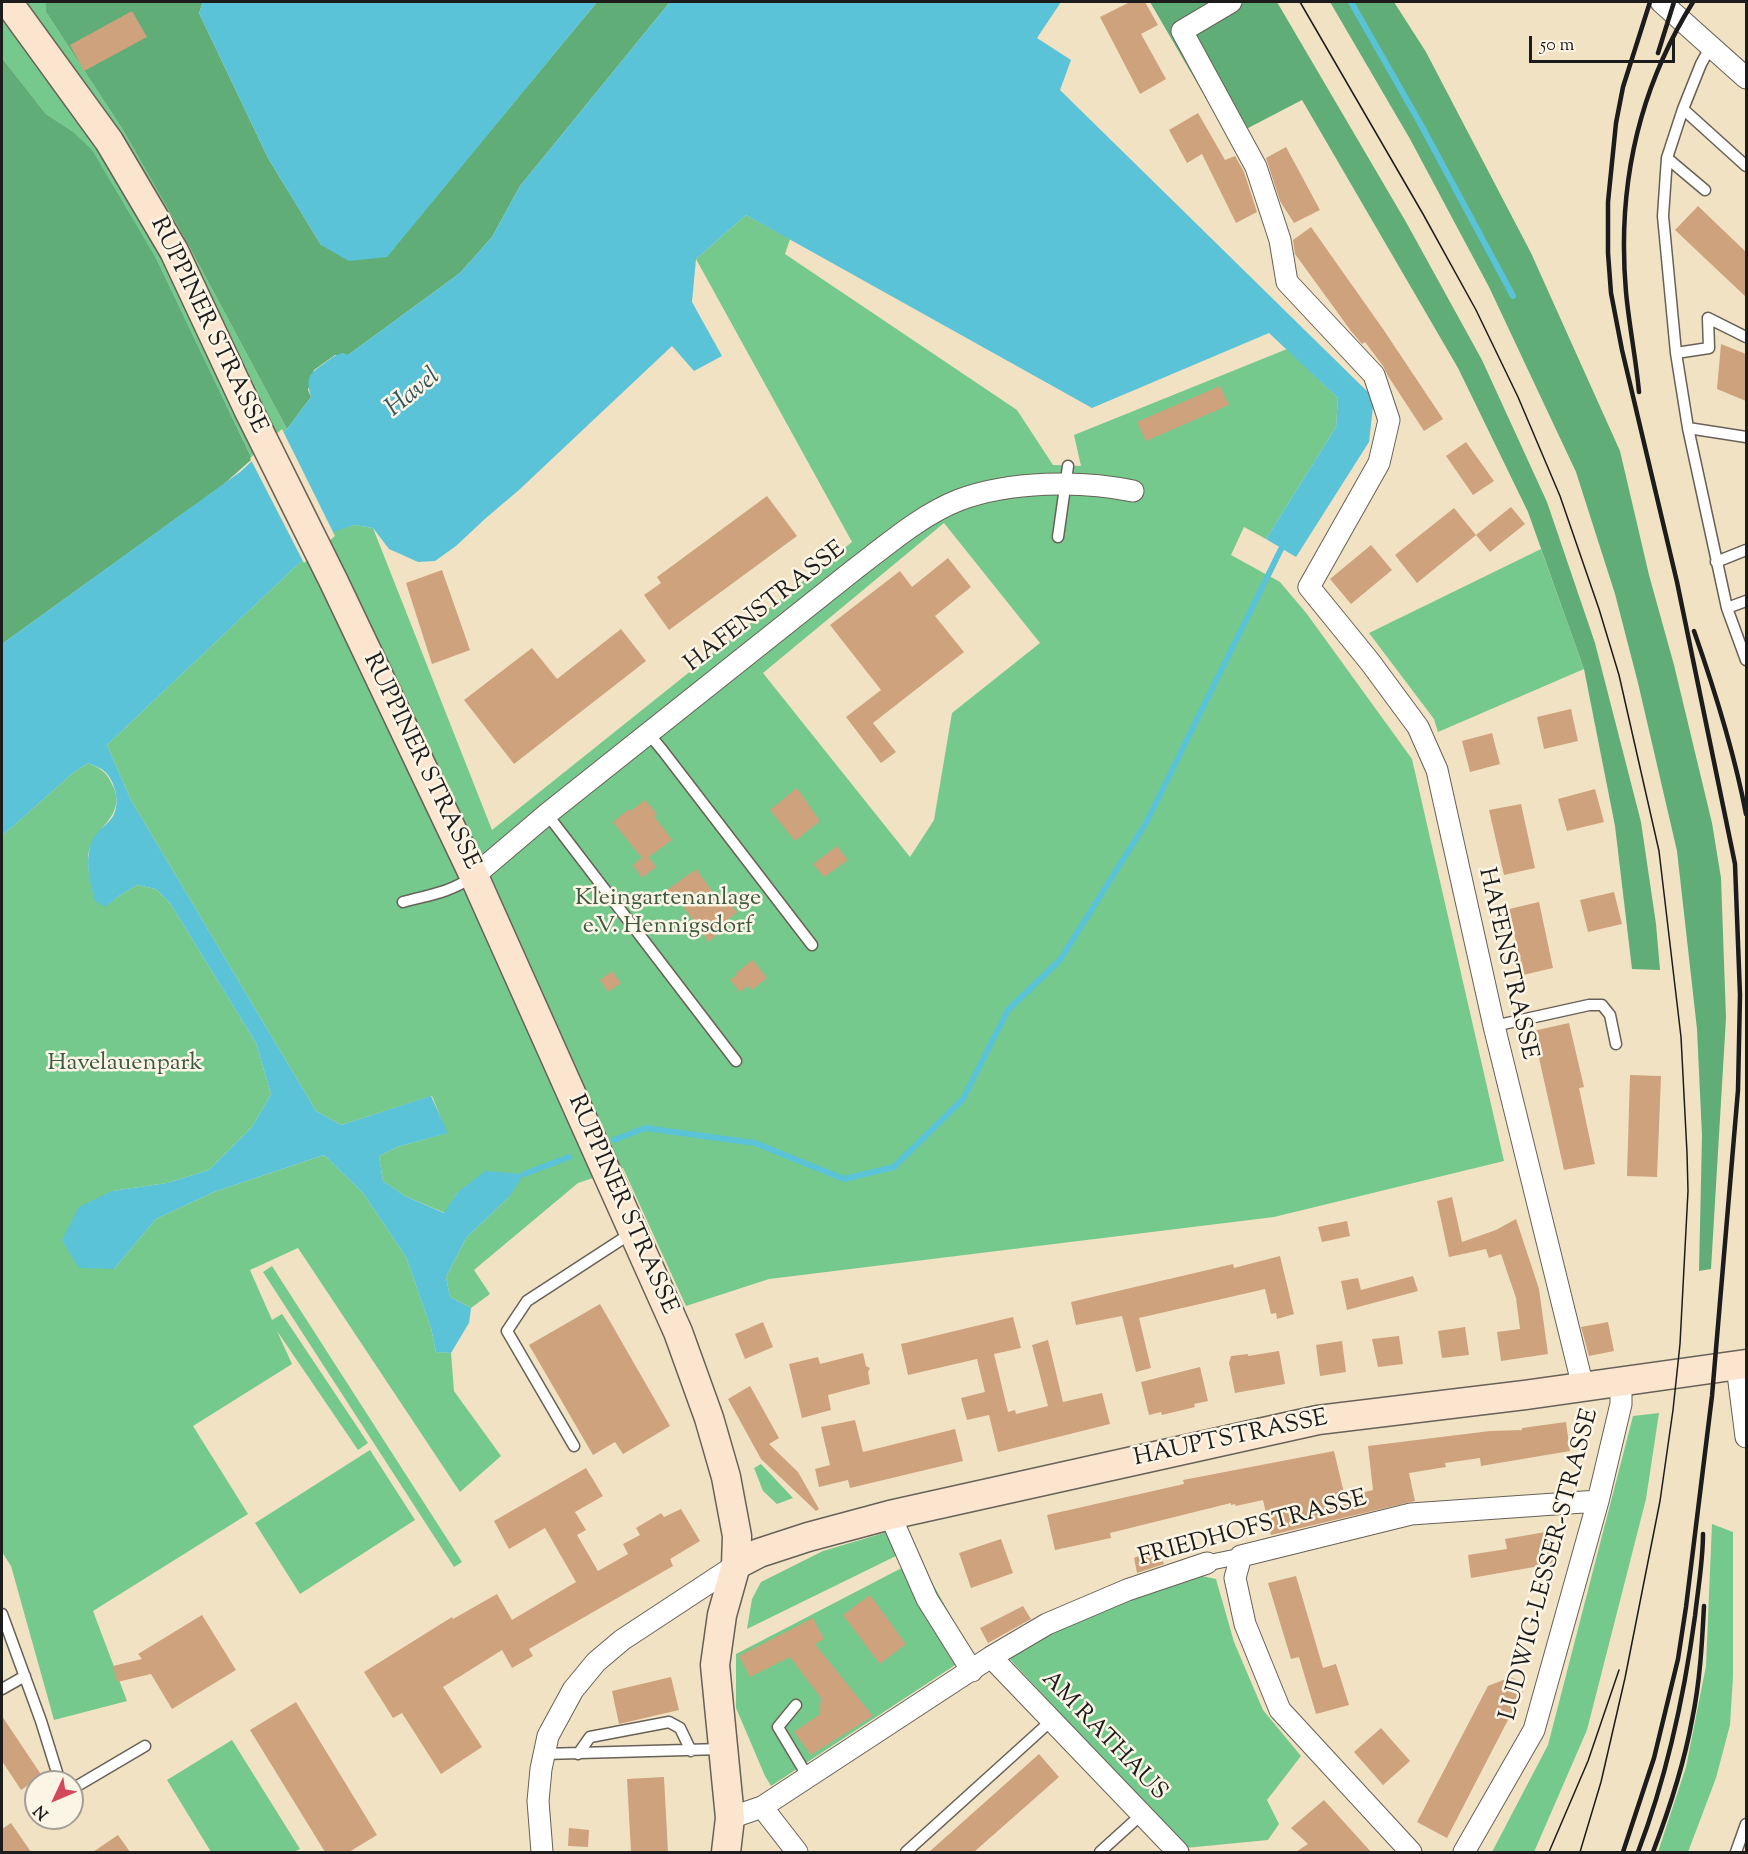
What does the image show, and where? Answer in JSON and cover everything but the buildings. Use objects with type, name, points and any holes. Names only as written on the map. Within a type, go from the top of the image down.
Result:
[{"type":"main road","name":"RUPPINER STRASSE","points":[[8,2],[109,141],[174,251],[474,876],[678,1332],[709,1418],[733,1508],[737,1536],[736,1565],[722,1615],[715,1665],[730,1818],[726,1852]]},
{"type":"main road","name":"HAUPTSTRASSE","points":[[736,1565],[759,1553],[808,1537],[890,1515],[1318,1420],[1742,1365]]},
{"type":"street","name":"HAFENSTRASSE","points":[[1232,2],[1182,31],[1256,167],[1280,240],[1287,282],[1374,375],[1389,420],[1379,463],[1309,586],[1370,662],[1418,728],[1437,770],[1494,1026],[1583,1387]]},
{"type":"street","points":[[1661,2],[1746,78]]},
{"type":"street","name":"HAFENSTRASSE","points":[[474,876],[548,814],[865,562],[926,518],[960,500],[1066,475],[1133,491]]},
{"type":"street","points":[[1742,1365],[1746,1437]]},
{"type":"street","name":"LUDWIG-LESSER-STRASSE","points":[[1464,1852],[1534,1730],[1598,1501],[1621,1404],[1621,1382]]},
{"type":"street","name":"FRIEDHOFSTRASSE","points":[[730,1818],[762,1807],[992,1657],[1047,1624],[1127,1590],[1207,1563],[1411,1514],[1598,1501]]},
{"type":"street","points":[[890,1515],[927,1599],[972,1671]]},
{"type":"street","points":[[1241,1556],[1235,1578],[1245,1624],[1280,1710],[1411,1852]]},
{"type":"street","points":[[542,1852],[538,1800],[544,1754],[548,1736],[573,1690],[596,1662],[622,1640],[736,1565]]},
{"type":"street","name":"AM RATHAUS","points":[[992,1657],[1178,1852]]},
{"type":"street","points":[[762,1807],[797,1852]]},
{"type":"lane","points":[[1711,46],[1701,64],[1683,109],[1667,158],[1663,216],[1676,353],[1688,428],[1727,608],[1746,660]]},
{"type":"lane","points":[[1683,109],[1746,166]]},
{"type":"lane","points":[[1667,158],[1705,190]]},
{"type":"lane","points":[[1676,353],[1709,348],[1708,318],[1746,337]]},
{"type":"lane","points":[[1688,428],[1746,437]]},
{"type":"lane","points":[[1058,537],[1066,475]]},
{"type":"lane","points":[[1716,562],[1746,550]]},
{"type":"lane","points":[[1727,608],[1746,601]]},
{"type":"lane","points":[[649,734],[812,945]]},
{"type":"lane","points":[[548,814],[736,1061]]},
{"type":"lane","points":[[403,902],[434,896],[461,885],[474,876]]},
{"type":"lane","points":[[1494,1026],[1589,1005],[1602,1005],[1610,1015],[1616,1044]]},
{"type":"lane","points":[[574,1446],[507,1331],[527,1301],[634,1232]]},
{"type":"lane","points":[[2,1614],[56,1770]]},
{"type":"lane","points":[[2,1689],[25,1676]]},
{"type":"lane","points":[[796,1705],[778,1727],[808,1777]]},
{"type":"lane","points":[[906,1852],[1052,1720]]},
{"type":"lane","points":[[578,1755],[590,1737],[669,1722],[680,1728],[691,1751]]},
{"type":"lane","points":[[84,1782],[145,1746]]},
{"type":"lane","points":[[544,1754],[578,1755],[725,1749]]},
{"type":"lane","points":[[1100,1852],[1142,1814]]},
{"type":"lane","points":[[1736,1852],[1746,1824]]},
{"type":"green space","points":[[2,2],[45,2],[46,12],[123,130],[189,246],[287,429],[252,459],[157,260],[72,131],[46,114],[2,58]]},
{"type":"green space","points":[[45,2],[203,2],[199,13],[268,158],[321,245],[387,256],[597,2],[670,2],[520,186],[492,237],[460,273],[348,355],[335,355],[314,370],[308,390],[311,397],[287,429],[189,246],[123,130],[46,12]]},
{"type":"green space","points":[[1150,2],[1277,2],[1406,222],[1482,360],[1547,502],[1595,643],[1641,822],[1656,924],[1660,970],[1632,969],[1615,826],[1584,669],[1528,512],[1458,368],[1302,100],[1229,138]]},
{"type":"green space","points":[[1330,2],[1394,2],[1426,52],[1531,253],[1620,451],[1712,823],[1721,878],[1726,1018],[1711,1269],[1699,1271],[1702,1136],[1697,1029],[1677,851],[1615,594],[1576,472],[1489,287],[1410,139]]},
{"type":"green space","points":[[2,58],[46,114],[72,131],[92,150],[157,260],[252,459],[224,484],[2,644]]},
{"type":"green space","name":"Kleingartenanlage e.V. Hennigsdorf","points":[[746,215],[790,239],[785,254],[1017,410],[1053,465],[1081,466],[1074,435],[1287,349],[1338,398],[1336,427],[1266,539],[1244,527],[1231,555],[1280,582],[1307,614],[1412,759],[1504,1161],[1274,1217],[769,1279],[686,1306],[623,1168],[578,1183],[474,1270],[490,1294],[471,1308],[450,1297],[446,1277],[466,1238],[509,1197],[457,1193],[445,1213],[405,1196],[383,1181],[379,1156],[397,1147],[447,1133],[432,1096],[341,1125],[316,1111],[131,800],[107,745],[336,530],[354,525],[373,528],[492,830],[852,542],[696,259]],"holes":[[[944,523],[1040,643],[952,713],[934,820],[910,857],[763,673]]]},
{"type":"green space","points":[[1541,549],[1584,669],[1438,732],[1434,719],[1369,633]]},
{"type":"green space","name":"Havelauenpark","points":[[88,763],[107,775],[114,788],[116,799],[111,816],[90,848],[89,872],[98,895],[105,906],[137,885],[156,889],[170,903],[256,1043],[271,1094],[252,1127],[209,1170],[167,1183],[112,1191],[114,1269],[156,1219],[214,1192],[324,1155],[363,1193],[406,1257],[431,1328],[436,1352],[451,1353],[454,1391],[501,1456],[460,1492],[298,1248],[250,1270],[272,1320],[282,1314],[368,1443],[358,1450],[277,1331],[292,1364],[193,1426],[248,1514],[93,1611],[127,1701],[54,1720],[11,1566],[2,1552],[2,836],[73,773]]},
{"type":"green space","points":[[272,1266],[462,1562],[454,1567],[263,1272]]},
{"type":"green space","points":[[1659,1413],[1646,1499],[1587,1730],[1534,1852],[1492,1852],[1548,1745],[1633,1416]]},
{"type":"green space","points":[[370,1450],[415,1520],[300,1594],[255,1523]]},
{"type":"green space","points":[[761,1464],[793,1498],[777,1504],[763,1491],[754,1468]]},
{"type":"green space","points":[[1712,1524],[1733,1532],[1733,1677],[1730,1725],[1716,1778],[1688,1852],[1658,1852],[1686,1767],[1706,1666]]},
{"type":"green space","points":[[887,1532],[900,1554],[747,1629],[752,1599],[761,1582],[823,1551]]},
{"type":"green space","points":[[919,1559],[972,1654],[771,1786],[736,1708],[736,1654]]},
{"type":"green space","points":[[1192,1574],[1216,1579],[1234,1642],[1263,1710],[1301,1756],[1267,1800],[1279,1824],[1268,1840],[1185,1848],[1007,1656],[1094,1610]]},
{"type":"green space","points":[[232,1740],[300,1849],[294,1852],[211,1852],[167,1780]]},
{"type":"water","points":[[203,2],[597,2],[387,257],[349,261],[321,245],[268,158],[199,13]]},
{"type":"water","name":"Havel","points":[[670,2],[1061,2],[1037,38],[1071,60],[1060,90],[1374,398],[1369,442],[1296,557],[1266,539],[1336,427],[1338,398],[1269,333],[1092,408],[746,215],[696,259],[692,302],[722,356],[694,371],[672,346],[519,490],[456,546],[435,561],[418,562],[389,549],[373,528],[354,525],[336,531],[107,745],[131,800],[316,1111],[341,1125],[431,1096],[448,1133],[397,1147],[379,1156],[383,1181],[405,1196],[444,1213],[457,1193],[485,1171],[524,1174],[509,1197],[466,1238],[446,1277],[450,1297],[471,1308],[469,1323],[451,1353],[436,1352],[431,1328],[406,1257],[363,1193],[324,1155],[214,1192],[156,1219],[114,1269],[79,1268],[62,1240],[79,1207],[112,1191],[167,1183],[209,1170],[252,1127],[271,1094],[256,1043],[170,903],[156,889],[137,885],[105,907],[95,901],[88,856],[94,837],[113,816],[117,801],[111,779],[106,773],[88,763],[73,773],[2,836],[2,644],[240,472],[287,429],[311,397],[309,379],[316,369],[337,355],[344,353],[348,355],[460,273],[492,237],[520,186]]},
{"type":"pier","points":[[282,429],[335,536],[304,563],[250,458]]},
{"type":"waterway","points":[[1351,2],[1420,123],[1513,296]]},
{"type":"waterway","points":[[614,1140],[645,1128],[755,1143],[844,1179],[894,1167],[963,1099],[1008,1010],[1060,960],[1146,823],[1284,543]]},
{"type":"waterway","points":[[524,1174],[569,1157]]},
{"type":"tram line","points":[[1300,2],[1476,310],[1518,397],[1560,496],[1619,675],[1659,851],[1681,1037],[1687,1153],[1688,1191],[1680,1344],[1660,1501],[1625,1678],[1601,1782],[1580,1852]]},
{"type":"tram line","points":[[1549,1852],[1588,1761],[1619,1670]]},
{"type":"railway","points":[[1623,1852],[1654,1758],[1678,1659],[1686,1607],[1712,1396],[1738,1090],[1740,995],[1735,864],[1677,582],[1622,350],[1611,293],[1608,202],[1616,123],[1623,87],[1650,2]]},
{"type":"railway","points":[[1658,53],[1674,2]]},
{"type":"railway","points":[[1639,392],[1627,304],[1624,254],[1629,178],[1645,105],[1658,70],[1693,2]]},
{"type":"railway","points":[[1694,631],[1723,721],[1746,814]]},
{"type":"railway","points":[[1638,1852],[1658,1794],[1680,1706],[1695,1616],[1703,1534]]},
{"type":"railway","points":[[1653,1852],[1676,1787],[1689,1737],[1699,1677],[1704,1606]]}]
